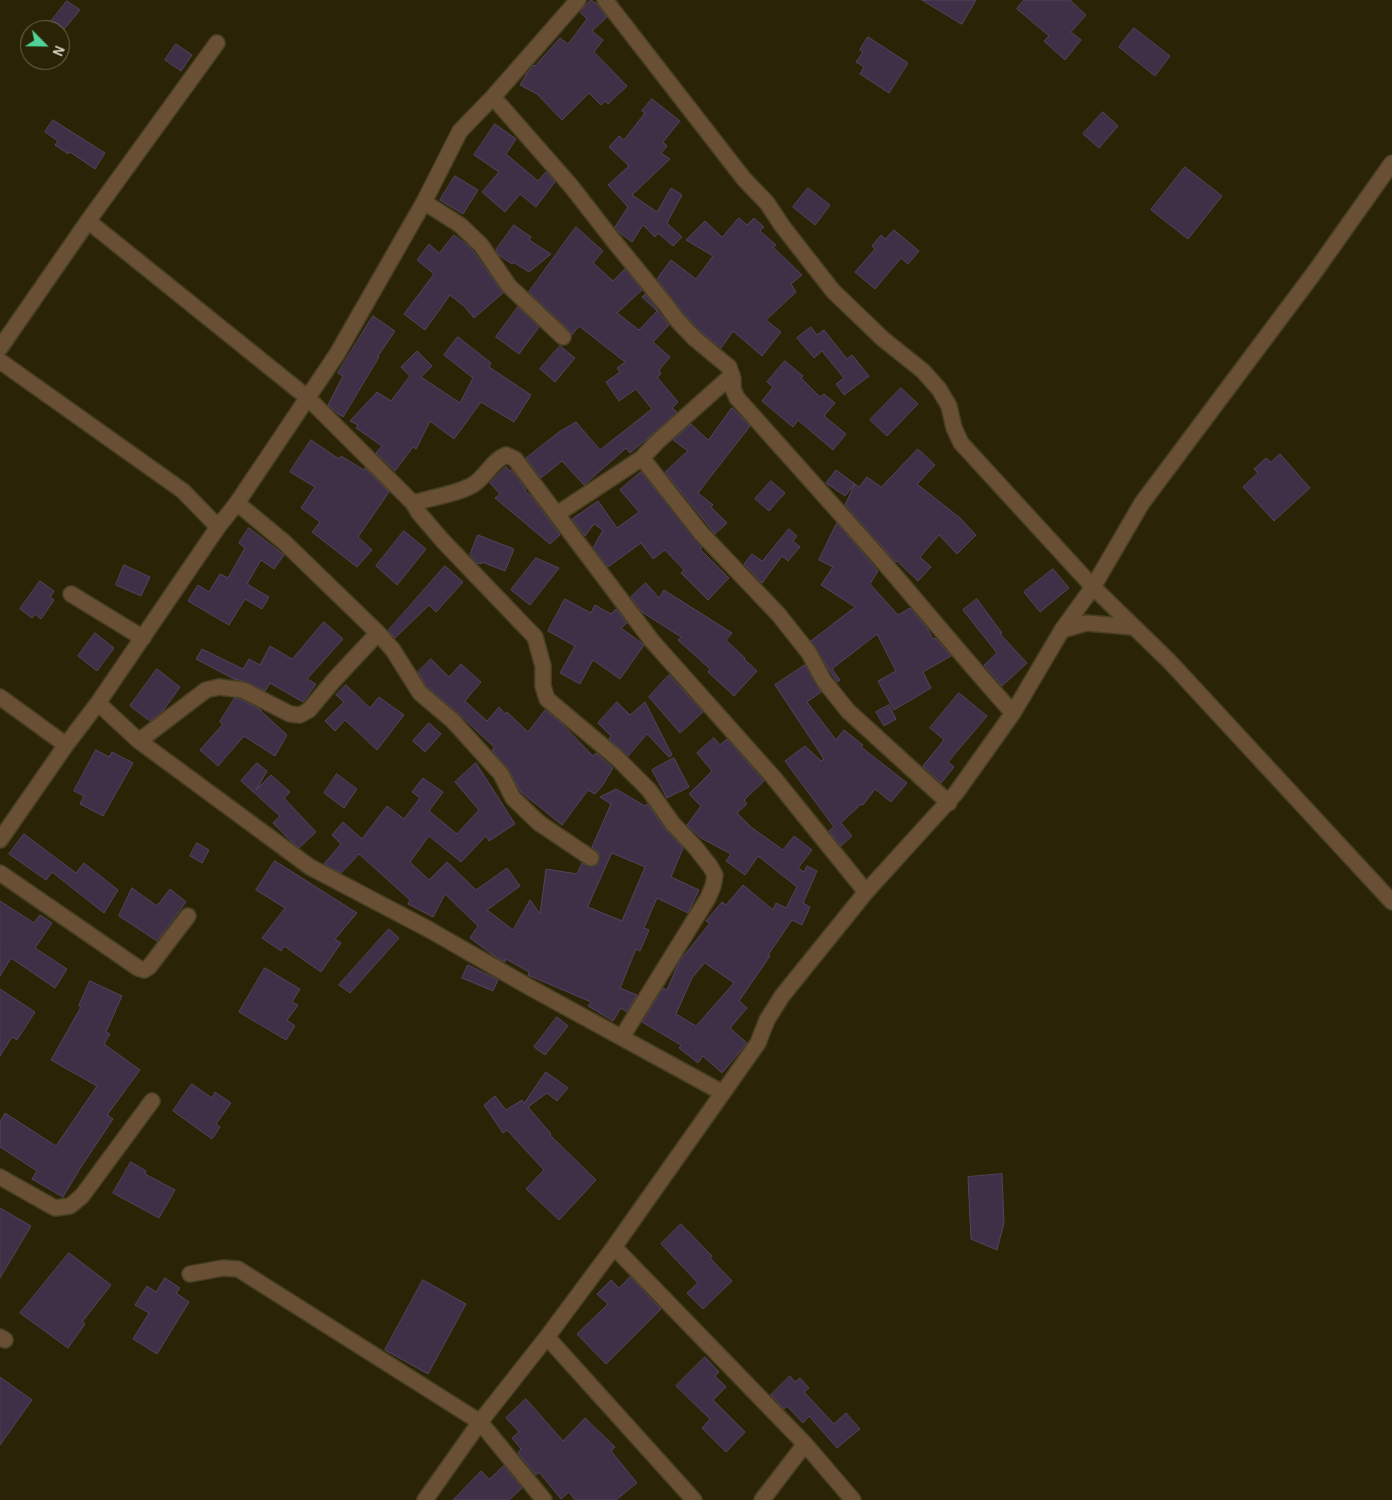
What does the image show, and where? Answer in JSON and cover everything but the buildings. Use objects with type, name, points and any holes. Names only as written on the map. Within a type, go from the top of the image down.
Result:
[{"type":"street","points":[[0,840],[66,745],[98,703],[218,526],[237,503],[337,354],[424,202],[460,131],[493,97],[578,0]]},
{"type":"street","points":[[605,0],[744,179],[767,203],[833,291],[883,339],[923,371],[940,389],[949,406],[954,428],[961,443],[1093,587],[1170,662],[1392,902]]},
{"type":"street","points":[[0,348],[88,221],[218,43]]},
{"type":"street","points":[[493,97],[572,186],[676,320],[729,368],[734,379],[733,389],[737,398],[878,556],[1013,713]]},
{"type":"street","points":[[425,1500],[480,1422],[547,1337],[614,1247],[758,1043],[767,1020],[782,996],[866,892],[948,803],[1013,713],[1062,630],[1093,587],[1142,503],[1314,273],[1392,163]]},
{"type":"street","points":[[424,202],[460,225],[481,245],[509,286],[564,337]]},
{"type":"street","points":[[88,221],[308,398],[413,503],[419,514],[442,540],[535,637],[543,666],[543,686],[547,699],[617,758],[649,790],[673,824],[710,866],[715,875],[708,898],[622,1038]]},
{"type":"street","points":[[0,362],[183,491],[218,526]]},
{"type":"street","points":[[557,514],[642,458],[657,442],[732,375]]},
{"type":"street","points":[[413,503],[473,486],[482,479],[500,457],[506,455],[515,460],[652,641],[774,778],[866,892]]},
{"type":"street","points":[[642,458],[701,533],[779,615],[809,653],[824,681],[848,711],[948,803]]},
{"type":"street","points":[[237,503],[284,542],[378,633],[392,650],[420,693],[452,720],[501,774],[513,798],[539,823],[591,858]]},
{"type":"street","points":[[71,594],[143,638]]},
{"type":"street","points":[[1062,630],[1086,623],[1133,626]]},
{"type":"street","points":[[139,741],[206,690],[219,686],[244,690],[290,714],[300,714],[309,710],[378,633]]},
{"type":"street","points":[[0,697],[66,745]]},
{"type":"street","points":[[98,703],[139,741],[310,867],[351,887],[723,1093]]},
{"type":"street","points":[[0,873],[138,968],[144,970],[149,967],[188,916]]},
{"type":"street","points":[[0,1176],[55,1208],[70,1206],[82,1196],[152,1101]]},
{"type":"street","points":[[614,1247],[805,1444],[852,1500]]},
{"type":"street","points":[[190,1274],[223,1268],[238,1270],[480,1422],[544,1500]]},
{"type":"street","points":[[547,1337],[694,1500]]},
{"type":"street","points":[[762,1500],[805,1444]]}]
